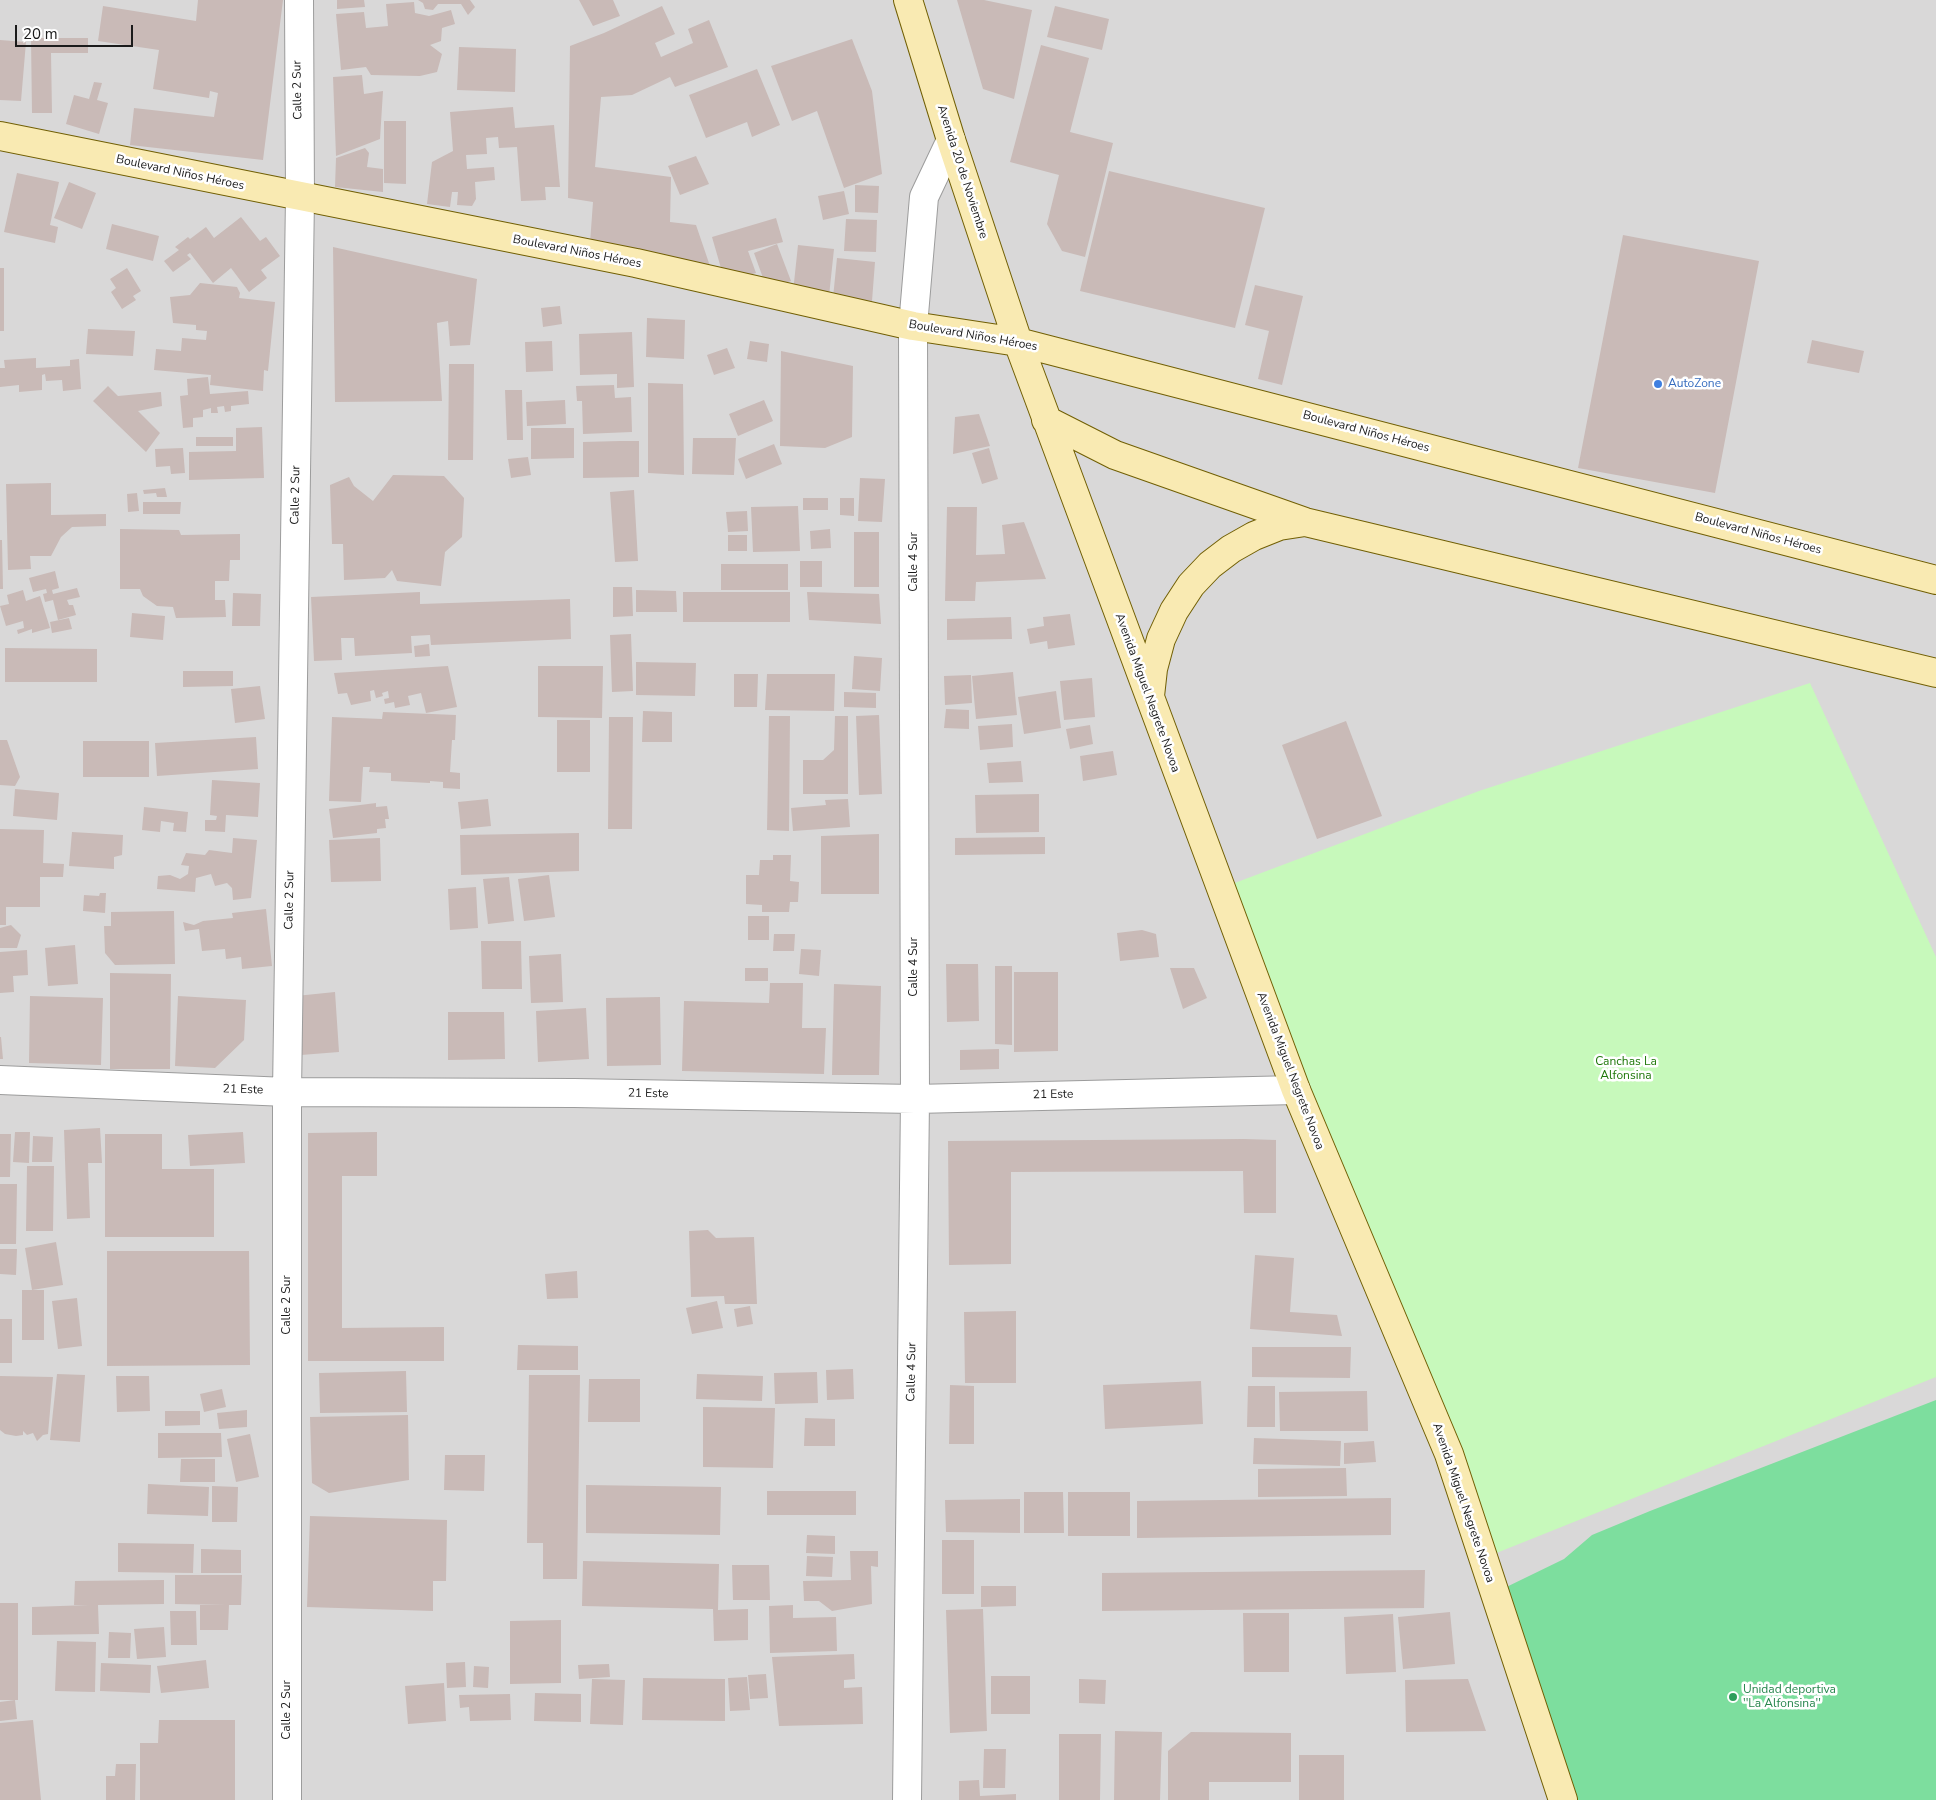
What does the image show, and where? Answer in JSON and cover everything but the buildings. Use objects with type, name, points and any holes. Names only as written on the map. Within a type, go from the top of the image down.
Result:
[{"type":"main road","name":"Avenida 20 de Noviembre","points":[[908,0],[951,140],[1018,342]]},
{"type":"main road","name":"Boulevard Niños Héroes","points":[[0,136],[636,264],[913,326],[1018,342],[1936,580]]},
{"type":"main road","name":"Avenida Miguel Negrete Novoa","points":[[1018,342],[1296,1090],[1449,1454],[1563,1800]]},
{"type":"main road","points":[[1046,420],[1115,455],[1305,522],[1936,673]]},
{"type":"main road","points":[[1150,700],[1153,669],[1161,639],[1174,611],[1191,585],[1210,565],[1231,549],[1254,536],[1279,526],[1305,522]]},
{"type":"street","name":"Calle 2 Sur","points":[[287,1800],[288,1092],[300,197],[298,0]]},
{"type":"street","name":"Calle 4 Sur","points":[[907,1800],[915,1098],[913,326],[924,197],[951,140]]},
{"type":"street","name":"21 Este","points":[[0,1080],[288,1092],[574,1093],[915,1098],[1296,1090]]},
{"type":"shaded area","points":[[0,0],[1936,0],[1936,1800],[0,1800]]},
{"type":"green space","name":"Canchas La Alfonsina","points":[[1810,683],[1936,957],[1936,1377],[1474,1562],[1232,884],[1479,791]]},
{"type":"green space","name":"Unidad deportiva ''La Alfonsina''","points":[[1936,1400],[1936,1800],[1568,1800],[1492,1594],[1564,1559],[1592,1535]]},
{"type":"place","name":"AutoZone","points":[[1658,384]]},
{"type":"place","name":"Unidad deportiva ''La Alfonsina''","points":[[1733,1697]]}]
